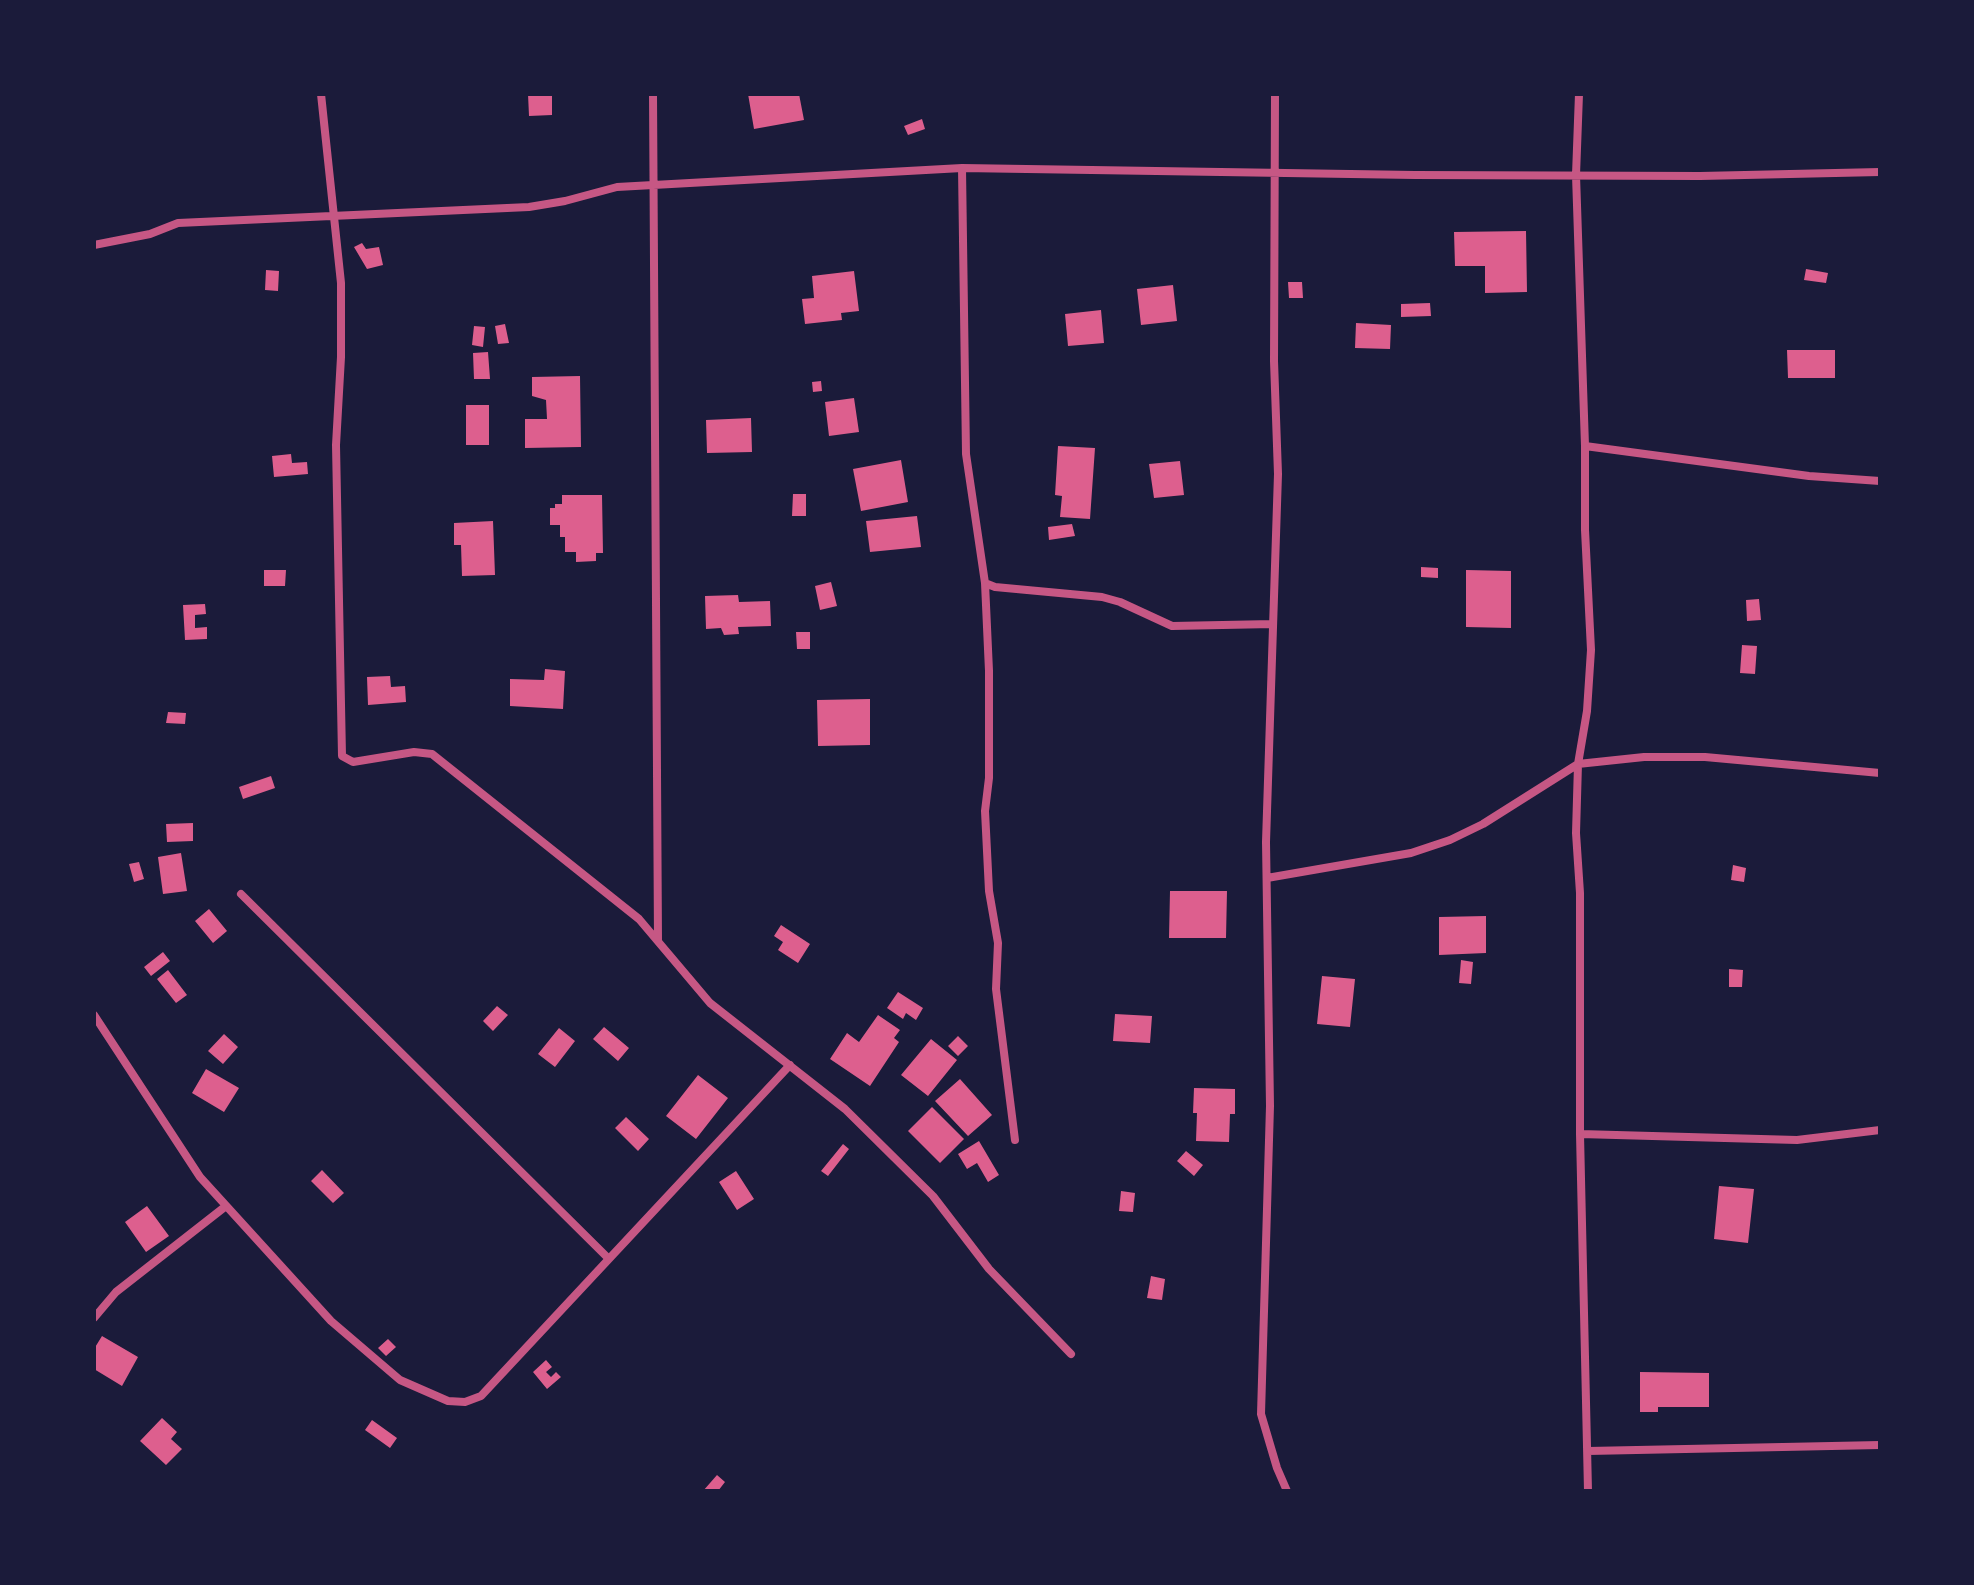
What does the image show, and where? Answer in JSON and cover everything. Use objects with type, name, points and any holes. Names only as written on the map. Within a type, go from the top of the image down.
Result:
[{"type":"street","points":[[321,94],[341,283],[336,445],[342,756],[353,762],[414,752],[432,754],[639,919],[710,1003],[845,1109],[933,1196],[989,1269],[1071,1354]]},
{"type":"street","points":[[653,94],[658,940]]},
{"type":"street","points":[[1275,94],[1274,361],[1278,474],[1267,878],[1270,1106],[1261,1414],[1287,1491]]},
{"type":"street","points":[[1579,94],[1576,175],[1591,650],[1587,711],[1578,764],[1576,833],[1581,940],[1580,1134],[1588,1491]]},
{"type":"street","points":[[94,245],[150,234],[178,223],[529,207],[617,187],[962,168],[1274,174],[1880,172]]},
{"type":"street","points":[[962,168],[966,454],[985,583],[989,671],[989,778],[985,811],[989,891],[998,943],[996,989],[1015,1140]]},
{"type":"street","points":[[1585,446],[1809,476],[1880,481]]},
{"type":"street","points":[[985,583],[995,587],[1102,597],[1172,626],[1273,624]]},
{"type":"street","points":[[1267,878],[1411,853],[1450,840],[1483,824],[1578,764],[1644,757],[1705,757],[1880,773]]},
{"type":"street","points":[[241,894],[609,1259]]},
{"type":"street","points":[[94,1015],[200,1177],[331,1321],[400,1380],[448,1401],[465,1402],[481,1396],[790,1065]]},
{"type":"street","points":[[1580,1134],[1797,1140],[1880,1130]]},
{"type":"street","points":[[94,1318],[116,1292],[226,1206]]},
{"type":"street","points":[[1588,1451],[1880,1445]]},
{"type":"building","points":[[528,94],[552,94],[552,115],[529,116]]},
{"type":"building","points":[[748,94],[799,94],[804,120],[754,129]]},
{"type":"building","points":[[922,119],[925,129],[908,135],[904,126]]},
{"type":"building","points":[[1526,231],[1527,292],[1485,293],[1485,266],[1455,266],[1454,232]]},
{"type":"building","points":[[362,243],[366,249],[379,247],[383,265],[367,269],[354,247]]},
{"type":"building","points":[[1806,269],[1828,273],[1826,283],[1804,280]]},
{"type":"building","points":[[266,270],[279,271],[278,291],[265,290]]},
{"type":"building","points":[[854,271],[859,311],[841,313],[842,320],[805,324],[802,299],[814,298],[812,276]]},
{"type":"building","points":[[1288,282],[1302,282],[1303,298],[1289,298]]},
{"type":"building","points":[[1173,285],[1177,321],[1141,325],[1137,289]]},
{"type":"building","points":[[1430,303],[1431,316],[1401,317],[1401,304]]},
{"type":"building","points":[[1101,310],[1104,343],[1068,346],[1065,314]]},
{"type":"building","points":[[1356,323],[1391,325],[1390,349],[1355,348]]},
{"type":"building","points":[[505,324],[509,343],[498,344],[495,326]]},
{"type":"building","points":[[474,326],[485,327],[483,347],[472,345]]},
{"type":"building","points":[[1787,350],[1835,350],[1835,378],[1788,378]]},
{"type":"building","points":[[488,352],[490,379],[474,379],[473,353]]},
{"type":"building","points":[[580,376],[581,447],[525,448],[525,419],[547,419],[546,400],[532,396],[532,377]]},
{"type":"building","points":[[821,381],[822,391],[813,392],[812,382]]},
{"type":"building","points":[[854,398],[859,432],[829,436],[825,402]]},
{"type":"building","points":[[466,405],[489,405],[489,445],[466,445]]},
{"type":"building","points":[[751,418],[752,452],[707,453],[706,420]]},
{"type":"building","points":[[1058,446],[1095,448],[1090,519],[1060,517],[1062,496],[1055,495]]},
{"type":"building","points":[[291,454],[292,463],[307,462],[308,474],[274,477],[272,456]]},
{"type":"building","points":[[901,460],[908,502],[861,511],[853,469]]},
{"type":"building","points":[[1180,461],[1184,495],[1154,498],[1149,464]]},
{"type":"building","points":[[793,494],[806,494],[806,516],[792,516]]},
{"type":"building","points":[[562,495],[602,495],[603,553],[596,553],[596,561],[576,562],[576,552],[565,552],[565,537],[560,537],[560,525],[550,525],[550,508],[562,504]]},
{"type":"building","points":[[917,516],[921,547],[870,552],[866,521]]},
{"type":"building","points":[[493,521],[495,575],[462,576],[461,545],[454,545],[454,523]]},
{"type":"building","points":[[1072,524],[1075,536],[1049,540],[1048,527]]},
{"type":"building","points":[[1421,567],[1438,568],[1438,578],[1421,577]]},
{"type":"building","points":[[264,570],[286,570],[285,586],[264,586]]},
{"type":"building","points":[[1466,570],[1511,571],[1511,628],[1466,627]]},
{"type":"building","points":[[831,582],[837,606],[820,610],[815,586]]},
{"type":"building","points":[[738,595],[739,602],[770,601],[771,626],[738,627],[739,634],[724,635],[721,628],[706,629],[705,596]]},
{"type":"building","points":[[1759,599],[1761,620],[1747,621],[1746,600]]},
{"type":"building","points":[[205,604],[206,614],[195,615],[195,628],[207,627],[207,639],[185,640],[183,605]]},
{"type":"building","points":[[796,632],[810,632],[810,649],[797,649]]},
{"type":"building","points":[[1742,645],[1757,646],[1755,674],[1740,673]]},
{"type":"building","points":[[545,669],[565,671],[563,709],[510,706],[510,679],[544,680]]},
{"type":"building","points":[[390,676],[391,687],[405,686],[406,702],[368,705],[367,677]]},
{"type":"building","points":[[870,699],[870,745],[818,746],[817,700]]},
{"type":"building","points":[[168,712],[186,713],[185,724],[166,723]]},
{"type":"building","points":[[271,776],[275,788],[243,799],[239,787]]},
{"type":"building","points":[[193,823],[193,841],[167,842],[166,824]]},
{"type":"building","points":[[181,853],[187,891],[163,894],[158,857]]},
{"type":"building","points":[[139,862],[144,879],[134,882],[129,864]]},
{"type":"building","points":[[1733,865],[1746,868],[1744,882],[1731,880]]},
{"type":"building","points":[[1170,891],[1227,891],[1226,938],[1169,938]]},
{"type":"building","points":[[209,909],[227,931],[213,943],[195,921]]},
{"type":"building","points":[[1486,916],[1486,953],[1439,955],[1439,917]]},
{"type":"building","points":[[781,925],[810,944],[798,963],[778,950],[783,942],[774,936]]},
{"type":"building","points":[[163,952],[170,961],[151,976],[144,967]]},
{"type":"building","points":[[1461,960],[1473,962],[1471,984],[1459,983]]},
{"type":"building","points":[[1729,969],[1743,970],[1742,987],[1729,987]]},
{"type":"building","points":[[168,970],[187,995],[176,1003],[157,979]]},
{"type":"building","points":[[1322,976],[1355,979],[1350,1027],[1317,1024]]},
{"type":"building","points":[[898,992],[923,1008],[916,1020],[906,1013],[903,1019],[887,1008]]},
{"type":"building","points":[[497,1006],[508,1015],[493,1031],[483,1021]]},
{"type":"building","points":[[1115,1014],[1152,1016],[1150,1043],[1113,1041]]},
{"type":"building","points":[[878,1015],[900,1030],[894,1038],[899,1042],[870,1086],[830,1059],[847,1033],[859,1042]]},
{"type":"building","points":[[604,1027],[629,1048],[618,1061],[593,1039]]},
{"type":"building","points":[[559,1028],[575,1041],[555,1067],[538,1054]]},
{"type":"building","points":[[224,1034],[238,1047],[223,1064],[208,1051]]},
{"type":"building","points":[[958,1036],[968,1046],[958,1056],[948,1046]]},
{"type":"building","points":[[931,1039],[957,1060],[928,1096],[901,1075]]},
{"type":"building","points":[[206,1069],[239,1088],[224,1112],[192,1093]]},
{"type":"building","points":[[698,1075],[728,1098],[696,1139],[666,1116]]},
{"type":"building","points":[[960,1079],[992,1115],[968,1136],[935,1101]]},
{"type":"building","points":[[1194,1088],[1235,1089],[1235,1114],[1230,1114],[1229,1142],[1196,1141]]},
{"type":"building","points":[[932,1107],[964,1139],[940,1163],[908,1131]]},
{"type":"building","points":[[626,1117],[649,1139],[638,1151],[615,1128]]},
{"type":"building","points":[[979,1141],[999,1175],[988,1182],[977,1163],[967,1169],[958,1154]]},
{"type":"building","points":[[843,1144],[849,1149],[828,1176],[821,1171]]},
{"type":"building","points":[[1186,1151],[1203,1165],[1194,1176],[1177,1161]]},
{"type":"building","points":[[322,1170],[344,1193],[333,1203],[311,1181]]},
{"type":"building","points":[[736,1171],[754,1199],[737,1210],[719,1182]]},
{"type":"building","points":[[1719,1186],[1754,1189],[1748,1243],[1714,1239]]},
{"type":"building","points":[[1121,1191],[1135,1193],[1133,1212],[1119,1211]]},
{"type":"building","points":[[147,1206],[169,1236],[146,1252],[125,1222]]},
{"type":"building","points":[[1151,1276],[1165,1279],[1162,1300],[1147,1298]]},
{"type":"building","points":[[102,1336],[138,1357],[122,1386],[94,1369],[94,1349]]},
{"type":"building","points":[[388,1339],[396,1347],[386,1356],[378,1348]]},
{"type":"building","points":[[546,1360],[552,1367],[546,1372],[551,1377],[556,1372],[561,1377],[547,1389],[533,1372]]},
{"type":"building","points":[[1640,1372],[1709,1373],[1709,1407],[1658,1407],[1658,1412],[1640,1412]]},
{"type":"building","points":[[162,1418],[177,1432],[171,1439],[182,1449],[166,1465],[140,1441]]},
{"type":"building","points":[[372,1420],[397,1438],[390,1448],[365,1430]]},
{"type":"building","points":[[717,1475],[725,1482],[718,1491],[703,1491]]}]
